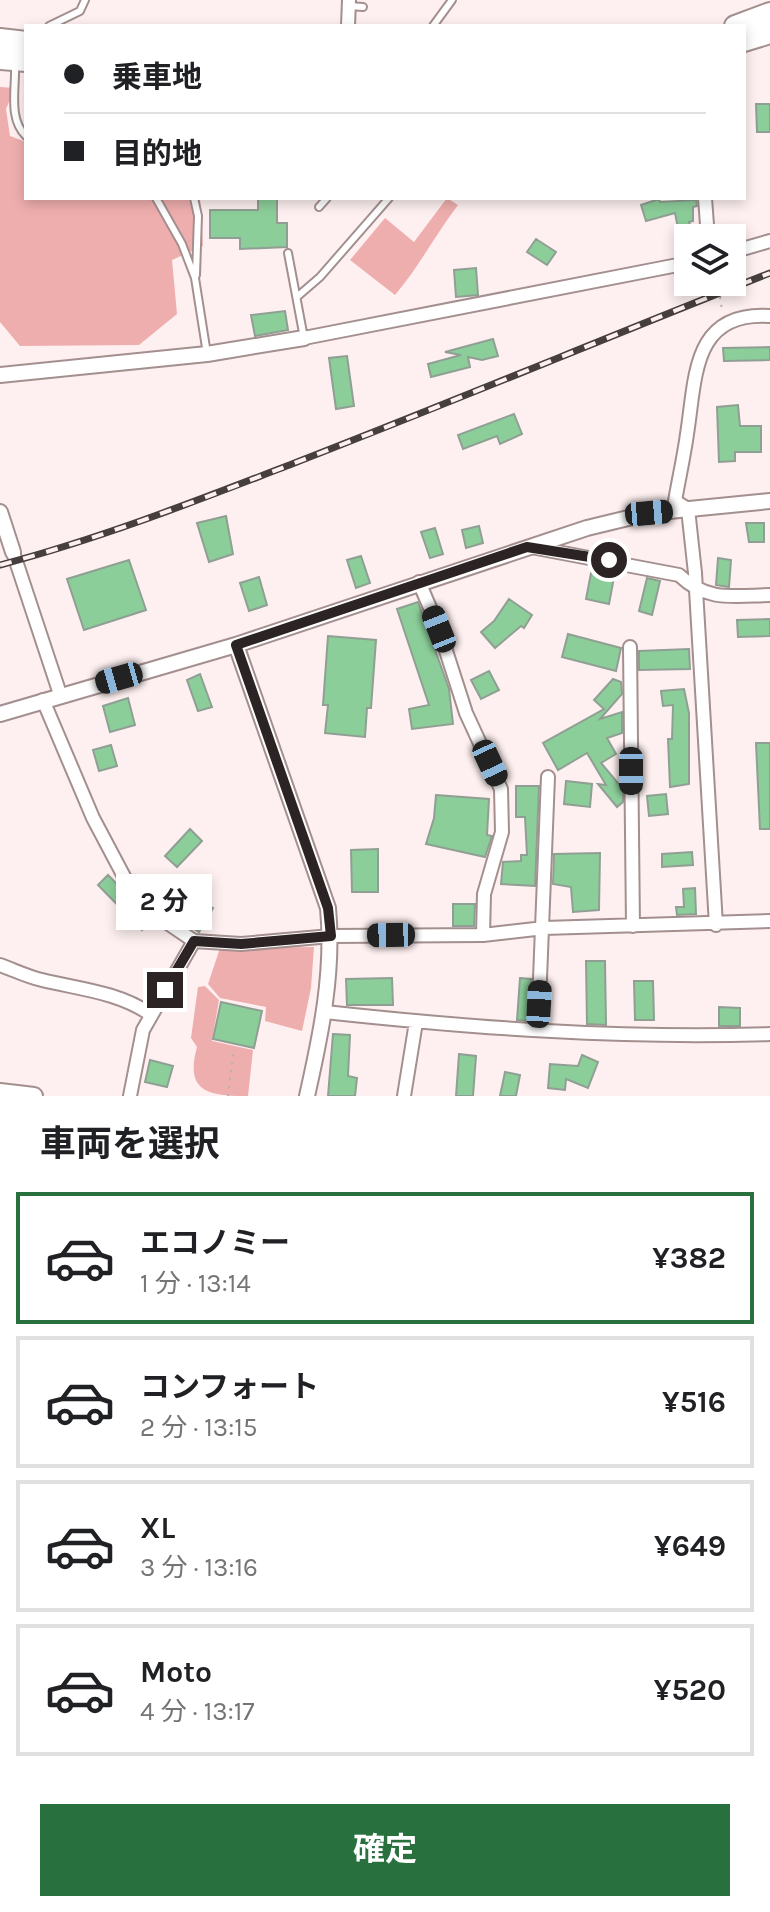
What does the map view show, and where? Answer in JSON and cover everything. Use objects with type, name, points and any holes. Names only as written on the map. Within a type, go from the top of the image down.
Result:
[{"type":"highway","points":[[740,24],[770,13]]},
{"type":"highway","points":[[746,40],[770,33]]},
{"type":"highway","points":[[0,39],[24,42]]},
{"type":"main road","points":[[0,1092],[34,1096]]},
{"type":"street","points":[[348,24],[349,3]]},
{"type":"street","points":[[705,200],[707,224]]},
{"type":"street","points":[[746,248],[770,241]]},
{"type":"street","points":[[0,375],[207,354],[674,266]]},
{"type":"street","points":[[688,509],[675,501],[696,363],[708,340],[724,323],[770,316]]},
{"type":"street","points":[[0,714],[236,645],[527,547],[649,513],[770,501]]},
{"type":"street","points":[[688,509],[716,925]]},
{"type":"street","points":[[0,512],[60,694]]},
{"type":"street","points":[[527,547],[679,575],[695,590],[720,596],[770,595]]},
{"type":"street","points":[[419,582],[439,629],[466,713],[501,789],[502,832],[484,894],[483,935]]},
{"type":"street","points":[[236,645],[328,908],[331,936],[325,1012],[307,1096]]},
{"type":"street","points":[[630,647],[633,926]]},
{"type":"street","points":[[43,700],[93,818],[138,903],[194,941],[241,944],[331,936],[483,935],[544,928],[770,921]]},
{"type":"street","points":[[538,1029],[548,777]]},
{"type":"street","points":[[130,1096],[143,1030],[194,941]]},
{"type":"street","points":[[0,965],[40,980],[90,989],[150,1014]]},
{"type":"street","points":[[325,1012],[416,1022],[538,1029],[717,1036],[770,1034]]},
{"type":"street","points":[[404,1096],[416,1022]]},
{"type":"lane","points":[[53,24],[80,11],[85,0]]},
{"type":"lane","points":[[434,24],[452,0]]},
{"type":"lane","points":[[349,3],[363,7]]},
{"type":"lane","points":[[14,60],[13,113],[16,125],[24,134]]},
{"type":"lane","points":[[157,200],[182,244],[195,278]]},
{"type":"lane","points":[[194,200],[198,216],[195,278],[207,354]]},
{"type":"lane","points":[[319,207],[325,200]]},
{"type":"lane","points":[[298,296],[320,277],[387,200]]},
{"type":"lane","points":[[288,253],[304,338]]},
{"type":"path","points":[[718,296],[724,323]]},
{"type":"path","points":[[228,1096],[234,1049]]},
{"type":"shaded area","points":[[0,87],[15,88],[6,109],[10,136],[24,141],[24,200],[200,200],[203,246],[172,260],[177,314],[139,345],[20,346],[0,322]]},
{"type":"shaded area","points":[[446,200],[458,205],[395,295],[350,260],[385,218],[414,242]]},
{"type":"shaded area","points":[[314,947],[311,988],[302,1031],[265,1021],[266,1007],[220,998],[208,984],[220,948]]},
{"type":"shaded area","points":[[205,986],[219,1000],[212,1041],[253,1050],[248,1096],[212,1093],[197,1083],[194,1062],[197,1047],[191,1038],[198,987]]},
{"type":"building","points":[[756,104],[770,104],[770,132],[757,132]]},
{"type":"building","points":[[258,200],[277,200],[277,223],[287,223],[287,247],[240,249],[240,238],[210,238],[210,210],[258,210]]},
{"type":"building","points":[[656,200],[696,200],[697,206],[693,207],[693,221],[690,224],[677,224],[675,213],[646,221],[641,205]]},
{"type":"building","points":[[536,239],[556,252],[547,265],[527,252]]},
{"type":"building","points":[[476,268],[478,295],[456,297],[454,270]]},
{"type":"building","points":[[285,311],[288,330],[255,336],[251,315]]},
{"type":"building","points":[[493,339],[498,356],[482,360],[468,357],[470,367],[431,377],[428,364],[461,355],[445,352]]},
{"type":"building","points":[[770,347],[770,360],[724,361],[723,348]]},
{"type":"building","points":[[347,356],[354,406],[336,409],[329,358]]},
{"type":"building","points":[[738,405],[740,426],[761,426],[761,452],[735,452],[735,461],[719,462],[717,407]]},
{"type":"building","points":[[514,414],[522,434],[500,444],[497,436],[463,449],[458,435]]},
{"type":"building","points":[[226,516],[233,554],[209,562],[197,523]]},
{"type":"building","points":[[746,523],[764,523],[764,542],[749,542]]},
{"type":"building","points":[[479,526],[483,543],[466,548],[462,530]]},
{"type":"building","points":[[435,528],[443,554],[430,558],[421,532]]},
{"type":"building","points":[[361,556],[370,583],[356,588],[347,560]]},
{"type":"building","points":[[718,558],[731,560],[729,587],[716,585]]},
{"type":"building","points":[[129,560],[146,610],[84,630],[67,579]]},
{"type":"building","points":[[592,568],[615,572],[609,604],[586,599]]},
{"type":"building","points":[[259,577],[267,605],[249,611],[240,583]]},
{"type":"building","points":[[647,578],[660,581],[652,615],[639,611]]},
{"type":"building","points":[[509,599],[532,615],[524,628],[521,626],[495,648],[481,632],[494,621]]},
{"type":"building","points":[[418,602],[449,689],[453,724],[412,729],[409,709],[429,705],[397,609]]},
{"type":"building","points":[[770,619],[770,636],[738,637],[737,620]]},
{"type":"building","points":[[568,634],[621,648],[616,671],[562,657]]},
{"type":"building","points":[[328,636],[376,640],[371,708],[367,708],[365,737],[325,733],[328,705],[323,705]]},
{"type":"building","points":[[689,649],[690,669],[639,670],[639,651]]},
{"type":"building","points":[[489,671],[499,690],[481,699],[471,680]]},
{"type":"building","points":[[200,674],[212,707],[198,711],[187,680]]},
{"type":"building","points":[[613,679],[621,682],[622,694],[600,719],[622,712],[622,733],[607,738],[616,754],[601,763],[623,789],[623,802],[617,807],[598,784],[606,785],[587,753],[558,770],[543,743],[604,709],[594,700]]},
{"type":"building","points":[[684,689],[689,713],[689,784],[670,787],[668,739],[672,739],[673,705],[663,706],[661,691]]},
{"type":"building","points":[[128,698],[135,725],[110,732],[103,706]]},
{"type":"building","points":[[756,743],[770,743],[770,829],[760,829]]},
{"type":"building","points":[[111,745],[117,766],[99,771],[93,750]]},
{"type":"building","points":[[566,781],[592,784],[590,807],[564,804]]},
{"type":"building","points":[[516,786],[539,786],[535,886],[501,884],[503,862],[521,861],[521,855],[527,855],[525,817],[516,817]]},
{"type":"building","points":[[666,794],[668,814],[649,816],[647,796]]},
{"type":"building","points":[[436,795],[489,799],[487,835],[492,836],[485,857],[426,844],[434,818]]},
{"type":"building","points":[[190,829],[202,841],[177,867],[165,856]]},
{"type":"building","points":[[378,849],[378,892],[352,892],[351,850]]},
{"type":"building","points":[[692,852],[693,865],[662,867],[662,854]]},
{"type":"building","points":[[600,853],[599,910],[573,912],[571,887],[553,884],[554,854]]},
{"type":"building","points":[[108,875],[119,886],[130,908],[150,922],[142,930],[98,885]]},
{"type":"building","points":[[695,888],[696,914],[677,915],[676,907],[684,907],[683,889]]},
{"type":"building","points":[[192,895],[213,908],[199,932],[178,919]]},
{"type":"building","points":[[453,904],[475,904],[474,926],[453,926]]},
{"type":"building","points":[[586,961],[605,961],[606,1025],[587,1024]]},
{"type":"building","points":[[392,978],[393,1005],[347,1005],[346,979]]},
{"type":"building","points":[[520,978],[531,979],[529,1021],[517,1020]]},
{"type":"building","points":[[634,981],[653,981],[654,1020],[635,1020]]},
{"type":"building","points":[[221,1002],[262,1011],[254,1048],[213,1039]]},
{"type":"building","points":[[719,1007],[740,1008],[740,1026],[719,1026]]},
{"type":"building","points":[[333,1034],[350,1035],[348,1076],[357,1078],[355,1096],[328,1096]]},
{"type":"building","points":[[459,1054],[476,1056],[473,1096],[456,1096]]},
{"type":"building","points":[[582,1055],[598,1062],[588,1088],[566,1079],[565,1090],[548,1088],[550,1064],[578,1066]]},
{"type":"building","points":[[150,1060],[173,1066],[167,1087],[145,1082]]},
{"type":"building","points":[[505,1072],[520,1075],[516,1096],[500,1096]]},
{"type":"railway","points":[[0,565],[111,531],[220,492],[770,273]]},
{"type":"route","points":[[165,990],[194,941],[241,944],[331,936],[328,908],[236,645],[527,547],[609,560]]}]
